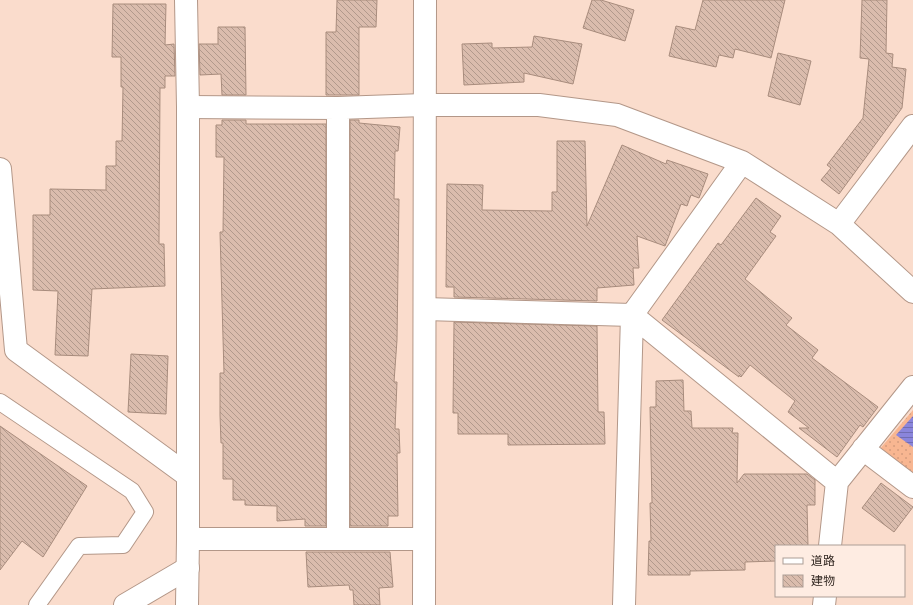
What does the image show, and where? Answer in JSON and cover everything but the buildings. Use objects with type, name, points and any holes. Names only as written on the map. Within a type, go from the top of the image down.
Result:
[{"type":"street","points":[[186,0],[188,107],[188,568],[186,605]]},
{"type":"street","points":[[424,605],[425,0]]},
{"type":"street","points":[[188,107],[338,108],[424,105],[539,105],[617,116],[742,162],[839,224],[913,292]]},
{"type":"street","points":[[338,108],[338,539]]},
{"type":"street","points":[[839,224],[913,126]]},
{"type":"street","points":[[624,605],[632,315],[742,162]]},
{"type":"street","points":[[0,169],[16,350],[187,475]]},
{"type":"street","points":[[425,309],[632,315],[837,482]]},
{"type":"street","points":[[830,545],[837,482],[913,387]]},
{"type":"street","points":[[864,449],[913,487]]},
{"type":"street","points":[[188,539],[424,539]]},
{"type":"street","points":[[126,605],[188,568]]},
{"type":"lane","points":[[0,402],[132,492],[145,512],[123,545],[79,546],[37,605]]},
{"type":"shaded area","points":[[913,410],[913,478],[878,451]]},
{"type":"shaded area","points":[[913,416],[913,447],[896,435]]}]
